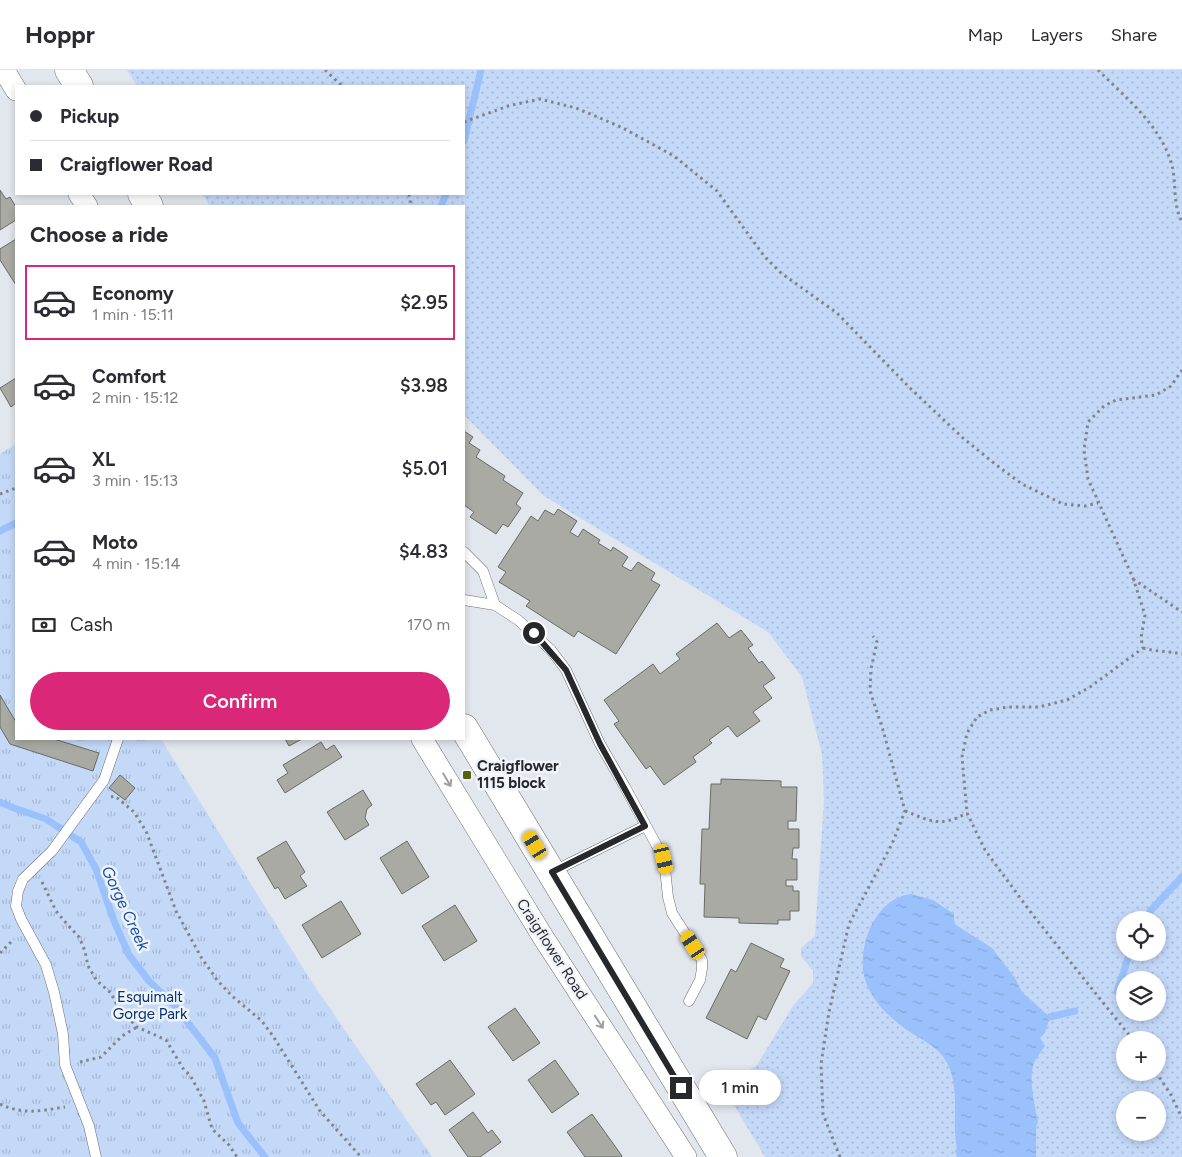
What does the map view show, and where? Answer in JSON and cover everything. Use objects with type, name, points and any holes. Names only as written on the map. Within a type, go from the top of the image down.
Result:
[{"type":"main road","points":[[69,70],[78,85]]},
{"type":"main road","points":[[465,730],[723,1157]]},
{"type":"street","points":[[4,70],[15,88]]},
{"type":"street","name":"Craigflower Road","points":[[423,740],[543,937],[686,1157]]},
{"type":"lane","points":[[465,553],[483,572],[495,605]]},
{"type":"lane","points":[[465,600],[495,605],[518,620],[534,633],[566,670],[600,744],[664,859],[668,897],[672,913],[702,960],[700,980],[689,1001]]},
{"type":"lane","points":[[96,1157],[89,1126],[66,1065],[63,1034],[46,965],[16,906],[18,891],[24,879],[52,851],[104,780],[118,740]]},
{"type":"lane","points":[[552,872],[645,826]]},
{"type":"path","points":[[325,70],[341,85]]},
{"type":"path","points":[[1098,70],[1147,120],[1162,139],[1172,163],[1175,192],[1182,222]]},
{"type":"path","points":[[465,122],[508,106],[540,99],[576,108],[603,119],[674,156],[717,191],[764,256],[781,273],[837,313],[910,388],[963,438],[1022,484],[1046,496],[1063,504],[1085,506],[1098,503]]},
{"type":"path","points":[[1143,648],[1141,638],[1145,614],[1133,578],[1088,479],[1084,450],[1088,422],[1104,406],[1116,400],[1156,395],[1171,386],[1182,370]]},
{"type":"path","points":[[0,494],[15,488]]},
{"type":"path","points":[[1133,578],[1182,612]]},
{"type":"path","points":[[840,1157],[822,1114],[821,1064],[828,1012],[849,924],[892,844],[905,811],[884,730],[870,691],[870,669],[877,642],[873,636]]},
{"type":"path","points":[[1143,648],[1156,652],[1182,654]]},
{"type":"path","points":[[1126,1031],[1032,914],[985,850],[967,813],[962,757],[967,733],[977,717],[990,710],[999,708],[1039,707],[1067,700],[1090,687],[1143,648]]},
{"type":"path","points":[[84,807],[115,796],[134,812],[146,831],[176,912],[201,957],[217,980],[232,996],[262,1021],[320,1110],[361,1157]]},
{"type":"path","points":[[905,811],[937,823],[955,820],[967,813]]},
{"type":"path","points":[[33,869],[45,886],[56,911],[79,936],[88,966],[97,981],[111,993],[119,1009],[137,1027],[166,1040],[184,1070],[190,1075],[204,1101],[212,1129],[229,1145],[237,1157]]},
{"type":"path","points":[[66,1065],[101,1057],[122,1036],[137,1027]]},
{"type":"path","points":[[1162,1081],[1182,1118]]},
{"type":"path","points":[[0,1104],[14,1110],[34,1112],[80,1105]]},
{"type":"green space","points":[[127,70],[1182,70],[1182,1157],[765,1157],[723,1087],[757,1065],[793,1006],[813,983],[813,971],[801,956],[801,948],[815,936],[824,800],[822,754],[802,677],[768,632],[544,496],[465,416],[465,205],[209,205],[203,195],[465,195],[465,85],[136,85]]},
{"type":"green space","name":"Esquimalt Gorge Park","points":[[15,445],[15,740],[162,740],[311,981],[432,1157],[0,1157],[0,454]]},
{"type":"water","points":[[911,894],[933,900],[954,914],[956,925],[992,948],[1015,978],[1022,992],[1050,1017],[1045,1033],[1040,1038],[1045,1046],[1032,1069],[1033,1092],[1038,1122],[1036,1127],[1036,1157],[957,1157],[955,1150],[957,1149],[954,1084],[947,1063],[942,1055],[928,1043],[895,1021],[872,995],[863,970],[864,946],[868,934],[873,922],[889,903],[899,897]]},
{"type":"building","points":[[0,190],[6,199],[10,197],[15,205],[15,221],[0,230]]},
{"type":"building","points":[[15,240],[15,283],[0,260],[0,249]]},
{"type":"building","points":[[15,379],[15,404],[11,407],[0,388]]},
{"type":"building","points":[[465,432],[473,437],[469,443],[480,450],[476,457],[505,476],[503,480],[523,493],[516,504],[521,508],[508,527],[503,524],[496,534],[470,517],[474,512],[465,506]]},
{"type":"building","points":[[558,509],[577,521],[570,532],[578,537],[583,529],[600,540],[598,543],[611,551],[613,547],[628,557],[622,566],[631,571],[638,562],[655,573],[651,580],[660,585],[616,654],[578,631],[574,637],[526,606],[530,601],[499,582],[506,572],[498,567],[531,516],[538,521],[545,510],[554,515]]},
{"type":"building","points":[[717,623],[729,638],[741,630],[753,645],[748,648],[759,663],[762,661],[775,678],[763,686],[772,698],[753,712],[760,721],[737,737],[728,726],[709,740],[712,743],[693,757],[696,762],[664,785],[650,766],[646,769],[614,724],[619,721],[604,700],[653,664],[660,674],[680,659],[676,654]]},
{"type":"building","points":[[0,695],[15,720],[15,740],[57,740],[99,753],[93,771],[10,744],[0,727]]},
{"type":"building","points":[[286,740],[300,740],[289,746]]},
{"type":"building","points":[[321,742],[326,750],[334,745],[342,757],[285,793],[277,780],[288,773],[283,765]]},
{"type":"building","points":[[120,775],[135,788],[125,800],[109,788]]},
{"type":"building","points":[[721,779],[781,781],[781,787],[797,787],[796,821],[788,821],[788,829],[799,829],[799,848],[793,848],[792,859],[797,859],[797,880],[786,880],[786,886],[793,886],[793,891],[799,891],[799,911],[790,911],[790,920],[778,920],[778,924],[739,923],[739,918],[704,917],[705,884],[700,884],[702,829],[709,829],[711,784],[721,784]]},
{"type":"building","points":[[363,790],[372,805],[367,809],[365,818],[369,825],[345,840],[327,812]]},
{"type":"building","points":[[286,841],[305,872],[300,876],[307,886],[285,899],[278,887],[275,889],[257,858]]},
{"type":"building","points":[[407,841],[429,877],[402,894],[380,858]]},
{"type":"building","points":[[341,901],[361,934],[322,958],[302,925]]},
{"type":"building","points":[[455,905],[477,941],[444,961],[422,926]]},
{"type":"building","points":[[751,943],[784,959],[780,967],[790,971],[766,1020],[758,1016],[747,1039],[706,1018],[731,969],[736,972]]},
{"type":"building","points":[[515,1008],[540,1043],[513,1061],[488,1027]]},
{"type":"building","points":[[450,1060],[475,1094],[445,1115],[436,1102],[431,1105],[416,1084]]},
{"type":"building","points":[[555,1060],[579,1094],[552,1113],[528,1080]]},
{"type":"building","points":[[473,1112],[488,1133],[492,1130],[501,1142],[480,1157],[468,1157],[449,1130]]},
{"type":"building","points":[[592,1114],[621,1157],[585,1157],[567,1132]]},
{"type":"waterway","points":[[465,137],[481,70]]},
{"type":"waterway","points":[[441,205],[446,195]]},
{"type":"waterway","name":"Gorge Creek","points":[[0,531],[15,524]]},
{"type":"waterway","name":"Gorge Creek","points":[[0,802],[46,819],[81,842],[96,869],[114,921],[129,955],[149,981],[175,1006],[215,1058],[238,1123],[265,1157]]},
{"type":"waterway","points":[[1151,911],[1182,877]]},
{"type":"waterway","points":[[1124,971],[1127,961]]},
{"type":"waterway","points":[[1050,1017],[1075,1011]]},
{"type":"place","name":"Craigflower 1115 block","points":[[467,775]]},
{"type":"route","points":[[534,633],[551,650],[566,670],[600,744],[645,826],[552,872],[681,1088]]}]
